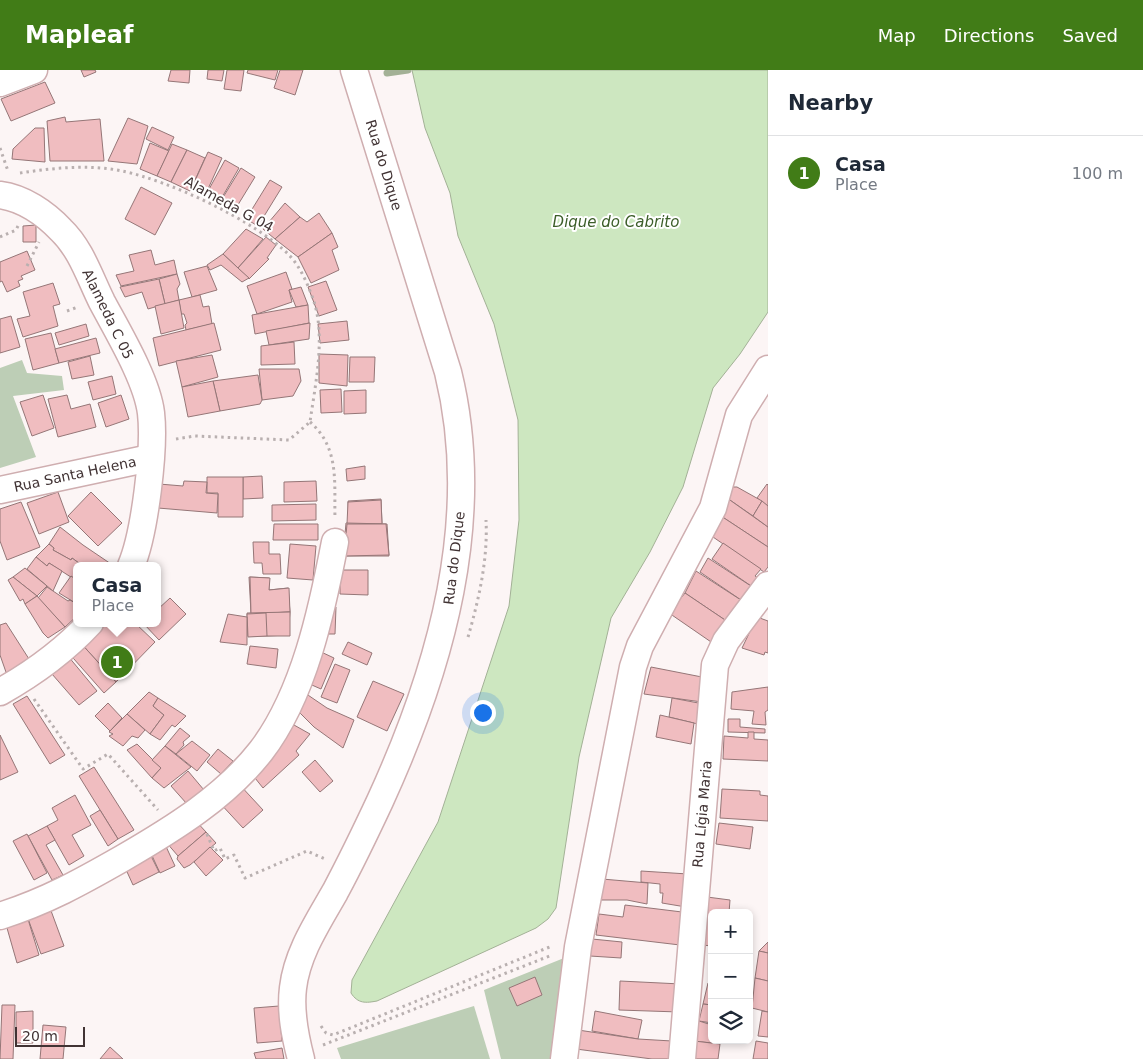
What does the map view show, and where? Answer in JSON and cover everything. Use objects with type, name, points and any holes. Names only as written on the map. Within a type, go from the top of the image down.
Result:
[{"type":"street","points":[[0,82],[34,70]]},
{"type":"street","name":"Rua do Dique","points":[[308,1054],[293,1022],[292,988],[297,970],[306,945],[356,851],[380,801],[422,698],[452,592],[461,504],[458,424],[448,372],[354,70]]},
{"type":"street","name":"Alameda C 05","points":[[11,185],[50,220],[76,248],[121,338],[147,396],[151,413],[150,458],[143,519],[133,562]]},
{"type":"street","points":[[564,1059],[578,946],[633,666],[640,646],[713,508],[739,415],[768,369]]},
{"type":"street","name":"Rua Santa Helena","points":[[0,490],[150,458]]},
{"type":"street","points":[[0,916],[54,897],[173,829],[228,784],[261,751],[292,695],[306,657],[322,603],[335,542]]},
{"type":"street","name":"Rua Lígia Maria","points":[[682,1059],[715,665],[726,641],[768,586]]},
{"type":"street","points":[[10,686],[62,649],[86,627]]},
{"type":"path","points":[[0,148],[11,185]]},
{"type":"path","name":"Alameda G 04","points":[[11,185],[66,167],[121,170],[175,187],[267,235],[291,256],[303,276],[315,306],[318,353],[310,422]]},
{"type":"path","points":[[0,237],[16,230]]},
{"type":"path","points":[[195,436],[289,440],[310,422],[326,439],[331,452],[335,542]]},
{"type":"path","points":[[465,644],[481,587],[487,535],[486,515]]},
{"type":"path","points":[[10,686],[83,769],[108,754],[148,797]]},
{"type":"path","points":[[204,828],[214,851],[220,848],[225,859],[234,855],[245,878],[307,851],[326,860]]},
{"type":"path","points":[[308,1054],[556,954]]},
{"type":"path","points":[[320,1021],[323,1031],[333,1035]]},
{"type":"shaded area","points":[[22,360],[27,373],[62,376],[64,390],[13,396],[36,457],[0,468],[0,368]]},
{"type":"shaded area","points":[[569,956],[557,1059],[501,1059],[484,990]]},
{"type":"shaded area","points":[[474,1006],[490,1059],[341,1059],[337,1048]]},
{"type":"water","name":"Dique do Cabrito","points":[[412,70],[768,70],[768,312],[740,354],[713,388],[683,487],[650,552],[611,618],[579,757],[556,908],[548,919],[536,928],[377,1001],[366,1002],[359,1001],[351,993],[352,980],[438,822],[509,606],[519,520],[518,420],[494,324],[458,236],[450,193],[425,128]]},
{"type":"building","points":[[81,70],[95,70],[96,72],[84,77]]},
{"type":"building","points":[[171,70],[190,70],[189,83],[168,81]]},
{"type":"building","points":[[208,70],[224,70],[222,81],[207,79]]},
{"type":"building","points":[[227,70],[244,70],[241,91],[224,89]]},
{"type":"building","points":[[248,70],[278,70],[275,80],[247,73]]},
{"type":"building","points":[[280,70],[303,70],[295,95],[274,88]]},
{"type":"building","points":[[45,82],[55,103],[11,121],[1,99]]},
{"type":"building","points":[[65,117],[66,122],[100,119],[104,161],[50,161],[47,121]]},
{"type":"building","points":[[128,118],[148,126],[137,164],[108,161]]},
{"type":"building","points":[[152,127],[174,137],[168,150],[146,139]]},
{"type":"building","points":[[35,128],[44,128],[45,162],[12,159],[13,149]]},
{"type":"building","points":[[150,143],[169,151],[157,176],[140,169]]},
{"type":"building","points":[[172,144],[187,150],[171,182],[157,176]]},
{"type":"building","points":[[187,150],[205,158],[190,191],[171,182]]},
{"type":"building","points":[[208,152],[222,158],[208,189],[194,183]]},
{"type":"building","points":[[225,160],[239,168],[221,199],[208,191]]},
{"type":"building","points":[[241,168],[255,177],[236,208],[222,199]]},
{"type":"building","points":[[270,180],[282,187],[258,226],[246,219]]},
{"type":"building","points":[[141,187],[172,203],[155,235],[125,219]]},
{"type":"building","points":[[285,203],[300,217],[275,239],[263,229]]},
{"type":"building","points":[[319,213],[332,233],[298,257],[275,239],[300,217],[307,222]]},
{"type":"building","points":[[36,225],[36,242],[23,242],[23,226]]},
{"type":"building","points":[[246,229],[263,239],[238,268],[223,254]]},
{"type":"building","points":[[332,233],[338,247],[332,250],[339,270],[311,283],[298,257]]},
{"type":"building","points":[[266,237],[276,245],[267,258],[269,259],[249,279],[238,268]]},
{"type":"building","points":[[151,250],[155,265],[174,260],[177,274],[121,286],[116,275],[134,271],[129,255]]},
{"type":"building","points":[[27,251],[35,270],[21,276],[23,279],[18,281],[20,286],[7,292],[2,281],[0,282],[0,262]]},
{"type":"building","points":[[223,254],[249,278],[242,282],[221,265],[210,270],[207,265]]},
{"type":"building","points":[[207,266],[217,290],[192,297],[184,272]]},
{"type":"building","points":[[286,272],[292,289],[289,290],[292,302],[257,314],[247,286]]},
{"type":"building","points":[[177,274],[180,284],[177,289],[179,300],[165,304],[159,279]]},
{"type":"building","points":[[159,279],[165,304],[148,309],[142,292],[125,297],[120,287]]},
{"type":"building","points":[[326,281],[337,310],[319,316],[308,287]]},
{"type":"building","points":[[53,283],[60,304],[53,306],[58,326],[23,337],[17,319],[30,316],[23,292]]},
{"type":"building","points":[[301,287],[308,305],[296,307],[289,290]]},
{"type":"building","points":[[200,295],[203,307],[209,306],[212,324],[186,330],[185,325],[187,323],[184,314],[181,314],[179,300]]},
{"type":"building","points":[[179,300],[184,328],[161,334],[155,306]]},
{"type":"building","points":[[308,305],[309,323],[255,334],[252,315]]},
{"type":"building","points":[[11,316],[20,347],[0,353],[0,319]]},
{"type":"building","points":[[347,321],[349,340],[320,343],[318,324]]},
{"type":"building","points":[[214,323],[221,350],[159,366],[153,338]]},
{"type":"building","points":[[310,323],[309,339],[269,345],[266,331]]},
{"type":"building","points":[[86,324],[89,336],[59,345],[55,333]]},
{"type":"building","points":[[51,333],[59,363],[33,370],[25,339]]},
{"type":"building","points":[[96,338],[100,353],[59,363],[55,349]]},
{"type":"building","points":[[294,342],[295,364],[261,365],[261,346]]},
{"type":"building","points":[[319,354],[348,355],[347,386],[319,383]]},
{"type":"building","points":[[212,355],[218,377],[182,387],[176,361]]},
{"type":"building","points":[[90,356],[94,375],[72,379],[68,362]]},
{"type":"building","points":[[350,357],[375,357],[374,382],[349,382]]},
{"type":"building","points":[[259,369],[299,369],[301,381],[293,396],[262,400]]},
{"type":"building","points":[[258,375],[262,400],[260,404],[220,411],[213,381]]},
{"type":"building","points":[[112,376],[116,394],[93,400],[88,382]]},
{"type":"building","points":[[213,381],[220,411],[188,417],[182,387]]},
{"type":"building","points":[[341,389],[342,412],[321,413],[320,390]]},
{"type":"building","points":[[366,390],[366,413],[344,414],[344,391]]},
{"type":"building","points":[[43,395],[54,428],[32,436],[20,402]]},
{"type":"building","points":[[67,395],[71,409],[90,404],[96,427],[58,437],[48,399]]},
{"type":"building","points":[[121,395],[129,419],[106,427],[98,403]]},
{"type":"building","points":[[365,466],[365,479],[347,481],[346,469]]},
{"type":"building","points":[[262,476],[263,498],[243,499],[243,477]]},
{"type":"building","points":[[207,477],[243,477],[243,517],[218,517],[218,493],[207,493]]},
{"type":"building","points":[[184,481],[207,482],[206,493],[218,494],[217,513],[158,508],[159,484],[183,486]]},
{"type":"building","points":[[316,481],[317,501],[284,502],[284,482]]},
{"type":"building","points":[[768,485],[768,506],[757,498]]},
{"type":"building","points":[[731,487],[737,487],[762,501],[753,516],[727,498]]},
{"type":"building","points":[[58,492],[69,522],[39,534],[27,503]]},
{"type":"building","points":[[91,492],[122,523],[98,546],[68,516]]},
{"type":"building","points":[[727,498],[768,527],[768,547],[721,516]]},
{"type":"building","points":[[381,499],[382,523],[349,524],[348,501]]},
{"type":"building","points":[[381,500],[382,524],[347,524],[348,502]]},
{"type":"building","points":[[762,501],[768,506],[768,527],[753,516]]},
{"type":"building","points":[[21,502],[40,547],[7,560],[0,541],[0,509]]},
{"type":"building","points":[[316,504],[316,520],[272,521],[272,505]]},
{"type":"building","points":[[721,516],[768,547],[768,567],[764,572],[713,537]]},
{"type":"building","points":[[346,523],[387,524],[389,556],[343,556]]},
{"type":"building","points":[[274,524],[318,524],[318,540],[273,540]]},
{"type":"building","points":[[347,524],[386,524],[389,555],[344,556]]},
{"type":"building","points":[[60,527],[108,562],[78,562],[53,550],[54,548],[49,544]]},
{"type":"building","points":[[253,542],[269,542],[269,554],[280,554],[281,574],[263,574],[262,563],[254,563]]},
{"type":"building","points":[[723,543],[761,569],[755,576],[760,579],[754,588],[712,559]]},
{"type":"building","points":[[49,544],[54,548],[53,550],[78,562],[73,562],[73,578],[49,563],[47,566],[36,557]]},
{"type":"building","points":[[290,544],[316,546],[313,580],[287,578]]},
{"type":"building","points":[[36,557],[47,566],[49,563],[62,571],[53,591],[27,569]]},
{"type":"building","points":[[708,558],[754,588],[744,602],[700,572]]},
{"type":"building","points":[[25,568],[47,586],[37,596],[13,577]]},
{"type":"building","points":[[340,570],[368,570],[368,595],[340,594]]},
{"type":"building","points":[[696,571],[744,602],[728,622],[685,593]]},
{"type":"building","points":[[71,576],[73,577],[73,602],[59,593]]},
{"type":"building","points":[[13,577],[37,596],[25,604],[23,599],[20,601],[8,580]]},
{"type":"building","points":[[249,577],[269,578],[269,590],[288,588],[290,612],[251,613]]},
{"type":"building","points":[[250,577],[270,578],[269,590],[289,588],[290,612],[251,614]]},
{"type":"building","points":[[47,587],[68,601],[73,602],[73,620],[65,627],[38,598]]},
{"type":"building","points":[[685,593],[728,622],[714,644],[669,613]]},
{"type":"building","points":[[37,596],[65,627],[48,638],[25,604]]},
{"type":"building","points":[[170,598],[186,614],[159,640],[147,627],[161,627],[161,606]]},
{"type":"building","points":[[325,606],[336,607],[335,634],[324,634]]},
{"type":"building","points":[[290,612],[288,635],[267,636],[266,613]]},
{"type":"building","points":[[290,612],[290,636],[248,636],[247,613]]},
{"type":"building","points":[[266,613],[267,636],[248,637],[247,614]]},
{"type":"building","points":[[228,614],[247,617],[247,645],[220,642]]},
{"type":"building","points":[[757,617],[768,621],[768,653],[765,652],[764,655],[742,648]]},
{"type":"building","points":[[6,623],[29,659],[7,675],[0,655],[0,625]]},
{"type":"building","points":[[90,627],[139,627],[155,642],[116,682],[78,640]]},
{"type":"building","points":[[78,640],[116,682],[104,693],[66,650]]},
{"type":"building","points":[[348,642],[372,653],[367,665],[342,654]]},
{"type":"building","points":[[250,646],[278,649],[276,668],[247,664]]},
{"type":"building","points":[[63,650],[97,691],[79,705],[45,666]]},
{"type":"building","points":[[319,651],[334,658],[321,689],[305,682]]},
{"type":"building","points":[[335,664],[350,670],[337,703],[321,697]]},
{"type":"building","points":[[651,667],[707,678],[702,702],[644,694]]},
{"type":"building","points":[[373,681],[404,694],[387,731],[357,717]]},
{"type":"building","points":[[768,687],[768,710],[765,712],[766,725],[752,724],[754,711],[731,709],[732,692]]},
{"type":"building","points":[[302,691],[327,708],[354,720],[343,748],[314,727],[292,705]]},
{"type":"building","points":[[149,692],[158,698],[153,706],[164,715],[150,734],[127,714]]},
{"type":"building","points":[[27,696],[65,755],[50,764],[13,704]]},
{"type":"building","points":[[158,698],[186,716],[175,727],[172,725],[160,740],[150,734],[164,715],[153,706]]},
{"type":"building","points":[[672,698],[709,705],[706,726],[669,717]]},
{"type":"building","points":[[108,703],[122,718],[110,731],[95,716]]},
{"type":"building","points":[[127,714],[145,730],[138,738],[132,736],[123,746],[109,736],[113,734],[109,732]]},
{"type":"building","points":[[660,715],[694,723],[691,744],[656,737]]},
{"type":"building","points":[[728,719],[740,719],[740,727],[765,729],[765,733],[728,732]]},
{"type":"building","points":[[294,725],[310,734],[296,751],[299,755],[263,788],[247,768],[269,752]]},
{"type":"building","points":[[180,728],[190,736],[183,742],[184,745],[176,754],[165,746]]},
{"type":"building","points":[[748,732],[754,732],[754,739],[768,740],[768,761],[723,759],[724,736],[748,738]]},
{"type":"building","points":[[0,735],[18,772],[0,780]]},
{"type":"building","points":[[192,741],[210,755],[197,771],[176,754]]},
{"type":"building","points":[[137,744],[161,768],[152,778],[127,750]]},
{"type":"building","points":[[165,746],[191,767],[164,788],[152,778],[161,768],[152,760]]},
{"type":"building","points":[[218,749],[233,761],[221,774],[207,762]]},
{"type":"building","points":[[315,760],[333,781],[320,792],[302,772]]},
{"type":"building","points":[[94,767],[134,830],[118,839],[79,776]]},
{"type":"building","points":[[188,771],[204,790],[187,804],[171,786]]},
{"type":"building","points":[[238,783],[263,810],[243,828],[218,801]]},
{"type":"building","points":[[722,789],[760,791],[760,795],[768,796],[768,821],[720,818]]},
{"type":"building","points":[[75,795],[91,825],[72,835],[84,856],[69,865],[47,826],[58,820],[52,808]]},
{"type":"building","points":[[100,810],[118,839],[108,846],[90,816]]},
{"type":"building","points":[[194,819],[206,832],[178,856],[166,842]]},
{"type":"building","points":[[719,823],[753,827],[750,849],[716,844]]},
{"type":"building","points":[[47,826],[55,840],[46,845],[63,875],[52,880],[28,836]]},
{"type":"building","points":[[206,832],[216,843],[184,868],[177,859],[178,856]]},
{"type":"building","points":[[27,834],[47,873],[34,880],[13,841]]},
{"type":"building","points":[[163,840],[175,866],[160,873],[148,847]]},
{"type":"building","points":[[210,847],[223,860],[206,876],[194,862]]},
{"type":"building","points":[[148,850],[159,872],[133,885],[123,863]]},
{"type":"building","points":[[641,871],[688,874],[686,907],[662,903],[663,893],[660,893],[660,884],[641,882]]},
{"type":"building","points":[[602,879],[648,883],[647,904],[627,900],[599,900]]},
{"type":"building","points":[[707,897],[730,900],[729,909],[708,909],[708,946],[702,945]]},
{"type":"building","points":[[625,905],[682,912],[680,945],[596,935],[599,914],[623,917]]},
{"type":"building","points":[[50,908],[64,946],[41,954],[27,916]]},
{"type":"building","points":[[27,916],[39,955],[17,963],[7,928]]},
{"type":"building","points":[[592,939],[622,942],[621,958],[590,956]]},
{"type":"building","points":[[768,942],[768,953],[759,951]]},
{"type":"building","points":[[759,951],[768,953],[768,981],[755,978]]},
{"type":"building","points":[[535,977],[542,995],[517,1006],[509,988]]},
{"type":"building","points":[[755,978],[768,981],[768,1012],[753,1008]]},
{"type":"building","points":[[620,981],[681,984],[679,1012],[619,1010]]},
{"type":"building","points":[[708,983],[708,1005],[703,1004]]},
{"type":"building","points":[[703,1004],[708,1005],[708,1022],[699,1021]]},
{"type":"building","points":[[2,1005],[15,1005],[13,1059],[0,1059]]},
{"type":"building","points":[[279,1006],[282,1041],[257,1043],[254,1008]]},
{"type":"building","points":[[33,1011],[33,1043],[16,1043],[16,1012]]},
{"type":"building","points":[[595,1011],[642,1020],[638,1039],[592,1031]]},
{"type":"building","points":[[762,1011],[768,1012],[768,1037],[758,1036]]},
{"type":"building","points":[[699,1021],[708,1024],[708,1043],[694,1041]]},
{"type":"building","points":[[43,1025],[66,1027],[63,1059],[40,1059]]},
{"type":"building","points":[[578,1030],[638,1039],[672,1041],[671,1059],[652,1059],[576,1049]]},
{"type":"building","points":[[694,1041],[720,1044],[718,1059],[693,1059]]},
{"type":"building","points":[[756,1041],[768,1043],[768,1059],[753,1059]]},
{"type":"building","points":[[110,1047],[123,1059],[100,1059]]},
{"type":"building","points":[[282,1048],[284,1059],[256,1059],[254,1053]]},
{"type":"waterway","points":[[387,73],[408,70]]},
{"type":"place","name":"Casa","points":[[117,662]]}]
